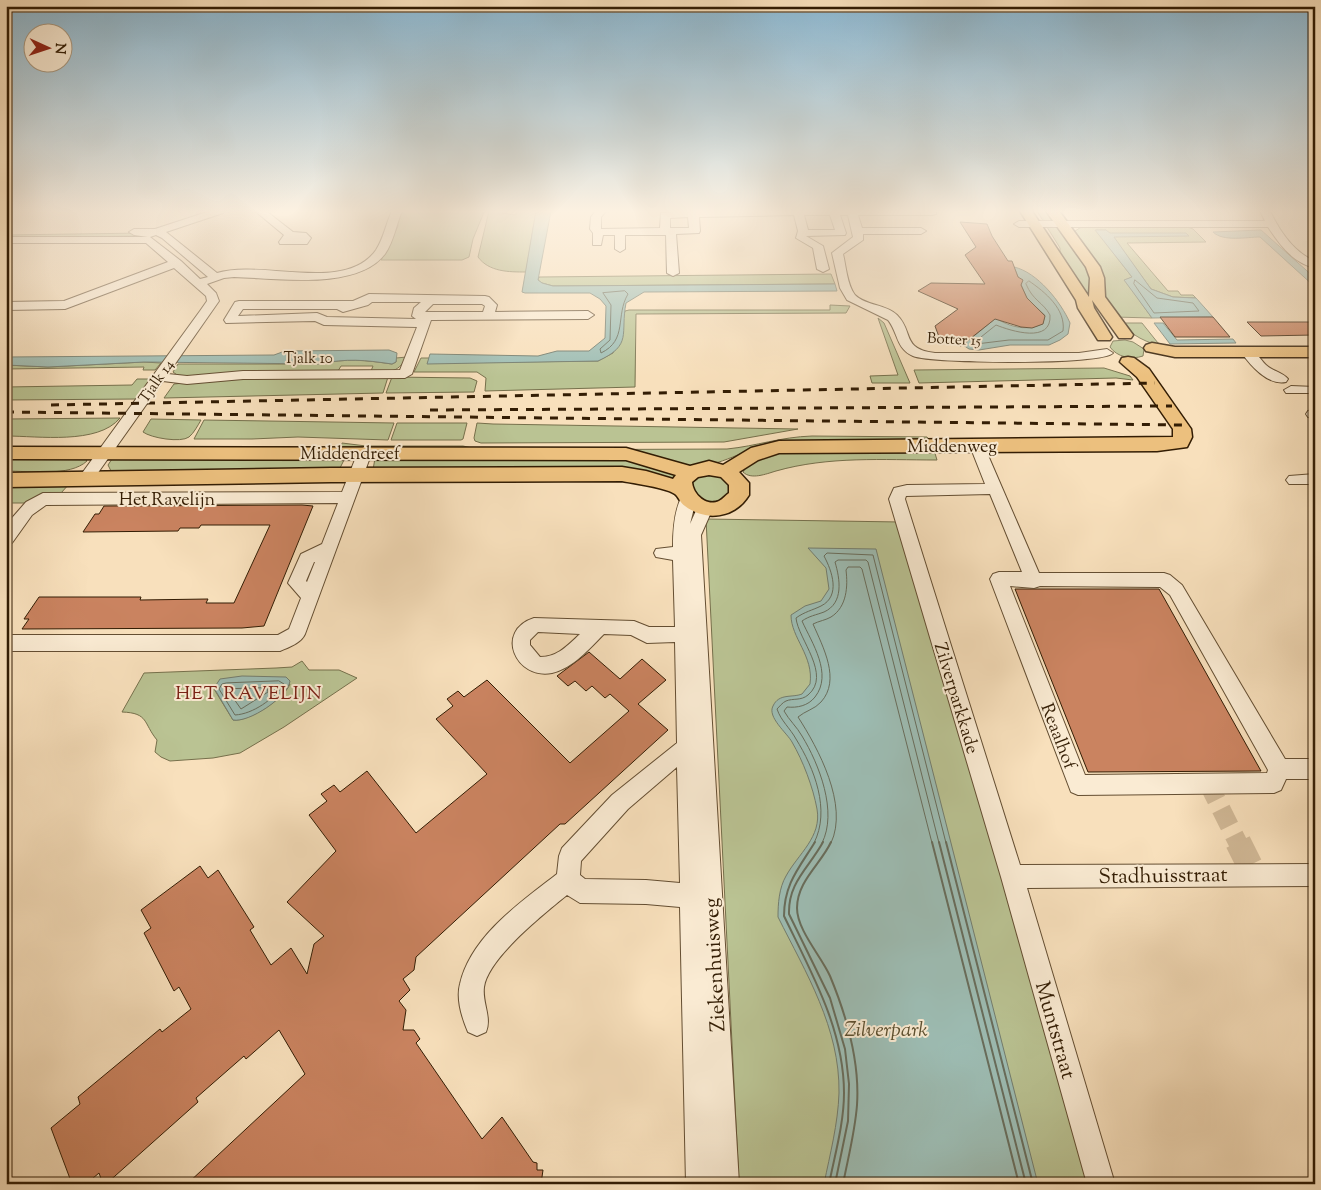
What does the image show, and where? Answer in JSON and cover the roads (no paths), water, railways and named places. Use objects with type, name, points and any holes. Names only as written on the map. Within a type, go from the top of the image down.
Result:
[{"type":"main road","points":[[1060,267],[1084,300],[1086,308],[1105,345],[1128,362],[1315,352]]},
{"type":"main road","points":[[1093,267],[1097,278],[1096,297],[1125,335]]},
{"type":"main road","points":[[1105,345],[1117,334],[1141,340],[1149,360]]},
{"type":"main road","points":[[1250,355],[1315,359]]},
{"type":"main road","name":"Middenweg","points":[[727,472],[742,459],[757,452],[779,447],[1158,445],[1180,442],[1184,434],[1149,360]]},
{"type":"main road","name":"Middendreef","points":[[6,453],[365,452],[626,454],[691,492]]},
{"type":"main road","points":[[710,468],[727,472],[738,483],[738,495],[730,504],[722,507],[691,492],[710,468]]},
{"type":"main road","name":"Middendreef","points":[[6,480],[355,474],[622,474],[646,478],[691,492]]},
{"type":"street","points":[[6,306],[66,305],[169,267]]},
{"type":"street","name":"Tjalk 14","points":[[85,480],[213,301],[212,295],[181,267]]},
{"type":"street","points":[[202,267],[216,278]]},
{"type":"street","points":[[198,284],[222,275],[330,276],[346,274],[363,267]]},
{"type":"street","points":[[672,267],[673,274]]},
{"type":"street","name":"Botter 15","points":[[840,267],[850,296],[891,316],[897,324],[906,345],[923,355],[941,357],[1079,357],[1105,345]]},
{"type":"street","points":[[353,305],[239,305],[230,314],[230,320],[317,317],[364,302],[369,298],[485,300],[491,305],[488,316]]},
{"type":"street","points":[[422,318],[420,308],[430,300]]},
{"type":"street","points":[[317,317],[324,321],[588,315]]},
{"type":"street","name":"Tjalk 10","points":[[163,372],[187,380],[243,375],[405,374],[422,318]]},
{"type":"street","points":[[1250,355],[1264,370],[1281,379]]},
{"type":"street","points":[[1291,390],[1310,390]]},
{"type":"street","points":[[977,446],[1034,581]]},
{"type":"street","points":[[6,643],[280,643],[296,634],[355,474],[365,452]]},
{"type":"street","points":[[1294,480],[1315,479]]},
{"type":"street","name":"Zilverparkkade","points":[[995,490],[899,492],[897,499],[1012,877]]},
{"type":"street","name":"Ziekenhuisweg","points":[[691,492],[682,520],[679,554],[691,634],[695,746],[725,1184]]},
{"type":"street","name":"Het Ravelijn","points":[[6,539],[36,502],[44,499],[347,497]]},
{"type":"street","name":"Reaalhof","points":[[999,579],[1034,581],[1164,580],[1176,590],[1280,769],[1274,783],[1078,785],[999,579]]},
{"type":"street","points":[[602,626],[634,628],[647,635],[691,634]]},
{"type":"street","points":[[477,1023],[472,1005],[472,984],[483,960],[514,926],[568,880],[570,856],[620,802],[695,746]]},
{"type":"street","name":"Ziekenhuisweg","points":[[695,746],[692,896],[700,1184]]},
{"type":"street","points":[[1280,769],[1315,769]]},
{"type":"street","name":"Stadhuisstraat","points":[[1012,877],[1315,875]]},
{"type":"street","name":"Muntstraat","points":[[1012,877],[1101,1184]]},
{"type":"street","name":"Ziekenhuisweg","points":[[568,880],[580,891],[646,892],[692,896]]},
{"type":"water","points":[[526,267],[541,267],[538,280],[553,286],[835,284],[837,291],[644,292],[626,303],[621,344],[616,350],[598,361],[427,364],[430,354],[538,356],[557,351],[589,351],[605,338],[606,306],[600,299],[590,293],[522,292]]},
{"type":"water","points":[[1014,267],[1023,270],[1039,281],[1054,297],[1070,323],[1068,334],[1049,345],[1010,345],[979,350],[969,349],[963,345],[996,318],[1007,324],[1025,328],[1043,323],[1045,315],[1027,299]]},
{"type":"water","points":[[1124,267],[1135,267],[1151,289],[1173,297],[1196,298],[1213,317],[1152,318],[1124,280],[1132,277]]},
{"type":"water","points":[[1292,267],[1302,267],[1315,278],[1315,287]]},
{"type":"water","points":[[1154,323],[1163,323],[1177,340],[1233,339],[1236,343],[1170,344]]},
{"type":"water","points":[[389,350],[397,353],[396,362],[392,364],[356,360],[319,364],[144,362],[48,367],[6,365],[6,357],[274,355],[285,351]]},
{"type":"water","points":[[808,548],[876,549],[1038,1184],[824,1184],[837,1116],[839,1093],[838,1069],[828,1024],[810,980],[778,917],[780,891],[786,876],[813,837],[818,819],[817,809],[800,757],[792,742],[775,720],[772,710],[779,699],[802,694],[810,684],[809,665],[795,632],[791,615],[805,606],[821,601],[829,589],[826,568]]},
{"type":"water","points":[[242,676],[286,677],[290,681],[288,687],[267,708],[240,720],[233,720],[214,688],[220,679]]},
{"type":"tunnel","points":[[1208,783],[1238,843]]},
{"type":"tunnel","points":[[1238,842],[1254,874]]},
{"type":"railway","points":[[51,405],[1155,383]]},
{"type":"railway","points":[[430,410],[1172,406]]},
{"type":"railway","points":[[6,412],[1184,425]]},
{"type":"district","name":"HET RAVELIJN","points":[[249,692]]},
{"type":"park label","name":"Zilverpark","points":[[886,1029]]}]
